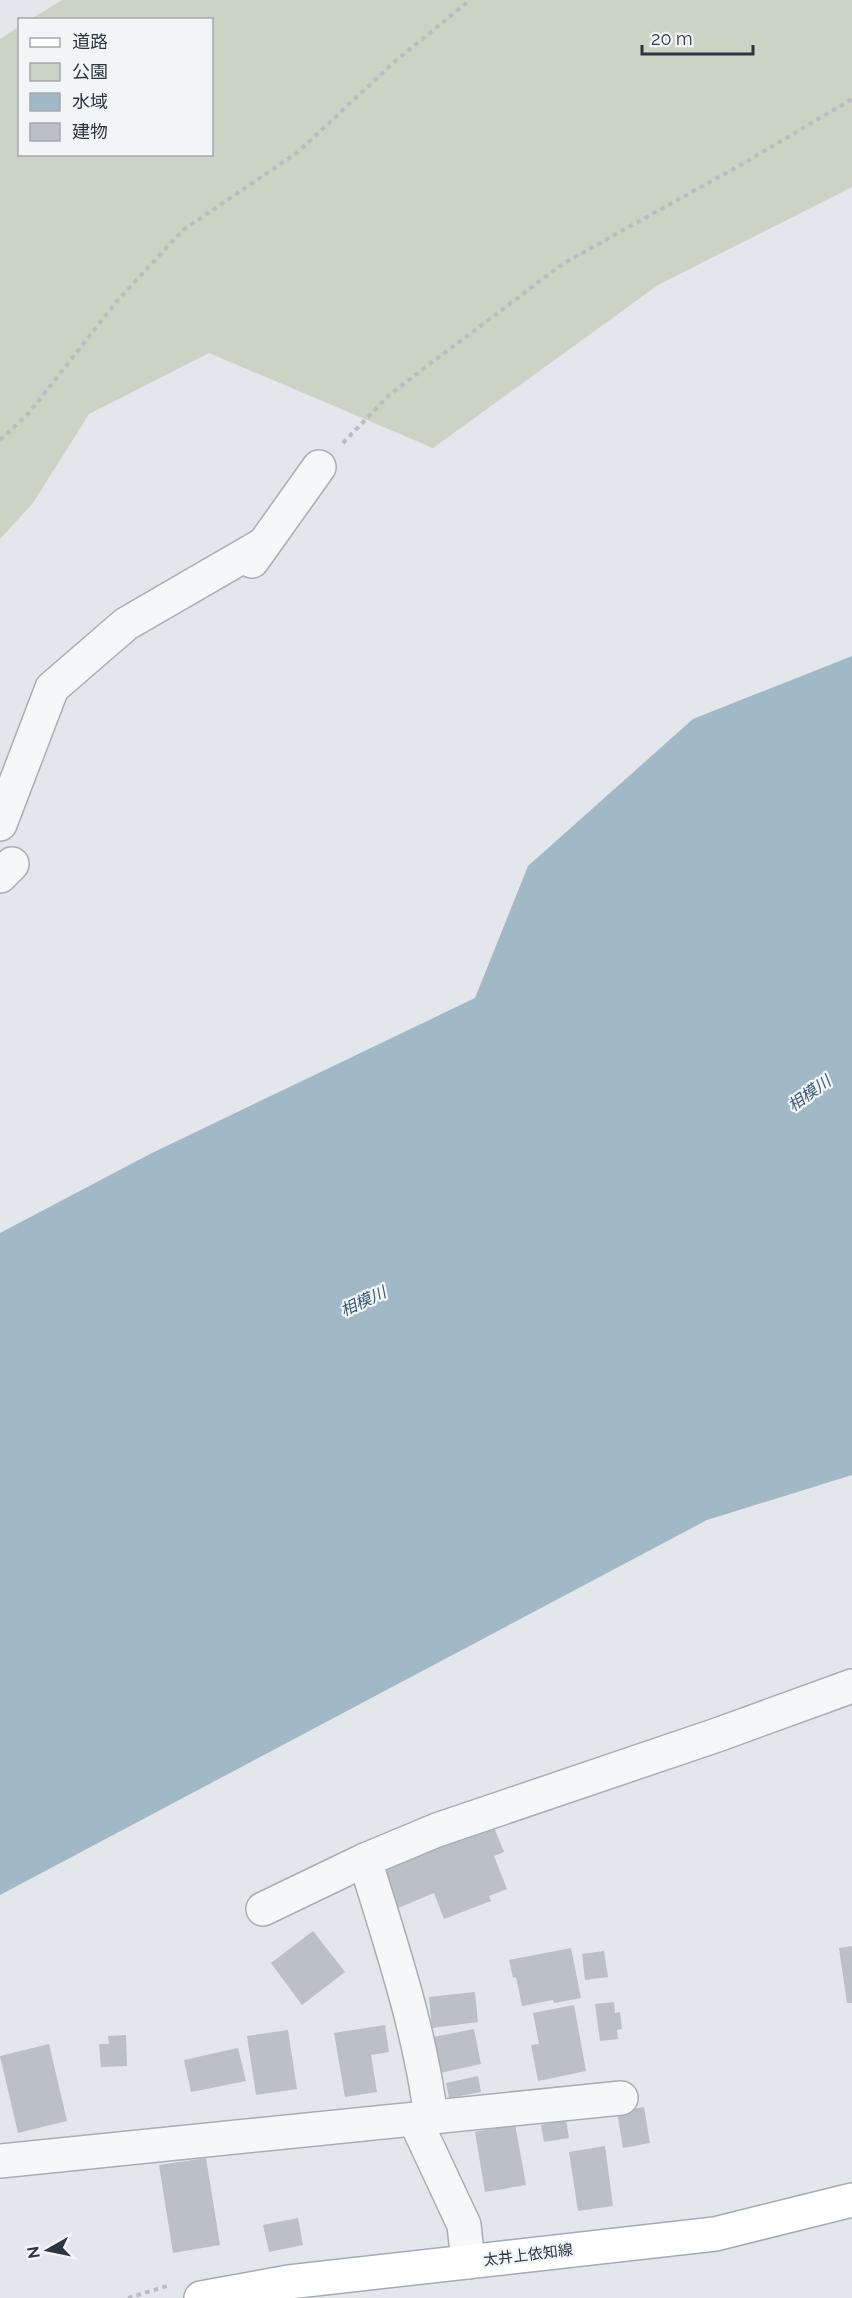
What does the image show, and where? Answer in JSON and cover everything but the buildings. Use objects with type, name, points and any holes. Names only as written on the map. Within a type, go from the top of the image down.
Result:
[{"type":"main road","name":"太井上依知線","points":[[201,2298],[289,2282],[715,2234],[852,2200]]},
{"type":"street","points":[[236,586],[319,467]]},
{"type":"street","points":[[0,824],[52,688],[126,624],[264,544]]},
{"type":"street","points":[[263,1909],[364,1860],[437,1830],[717,1735],[852,1686]]},
{"type":"street","points":[[364,1860],[407,1996],[426,2077],[423,2119],[464,2225],[468,2262]]},
{"type":"street","points":[[0,2161],[621,2098]]},
{"type":"path","points":[[0,440],[29,413],[117,301],[183,230],[298,152],[393,63],[470,0]]},
{"type":"path","points":[[319,467],[390,394],[564,263],[744,163],[852,99]]},
{"type":"green space","points":[[62,0],[852,0],[852,187],[658,285],[433,448],[209,353],[89,414],[33,503],[0,539],[0,39],[18,28],[18,156],[213,156],[213,18],[33,18]]},
{"type":"water","name":"相模川","points":[[852,656],[852,1475],[707,1520],[0,1895],[0,1233],[150,1154],[475,998],[528,866],[693,719]]}]
